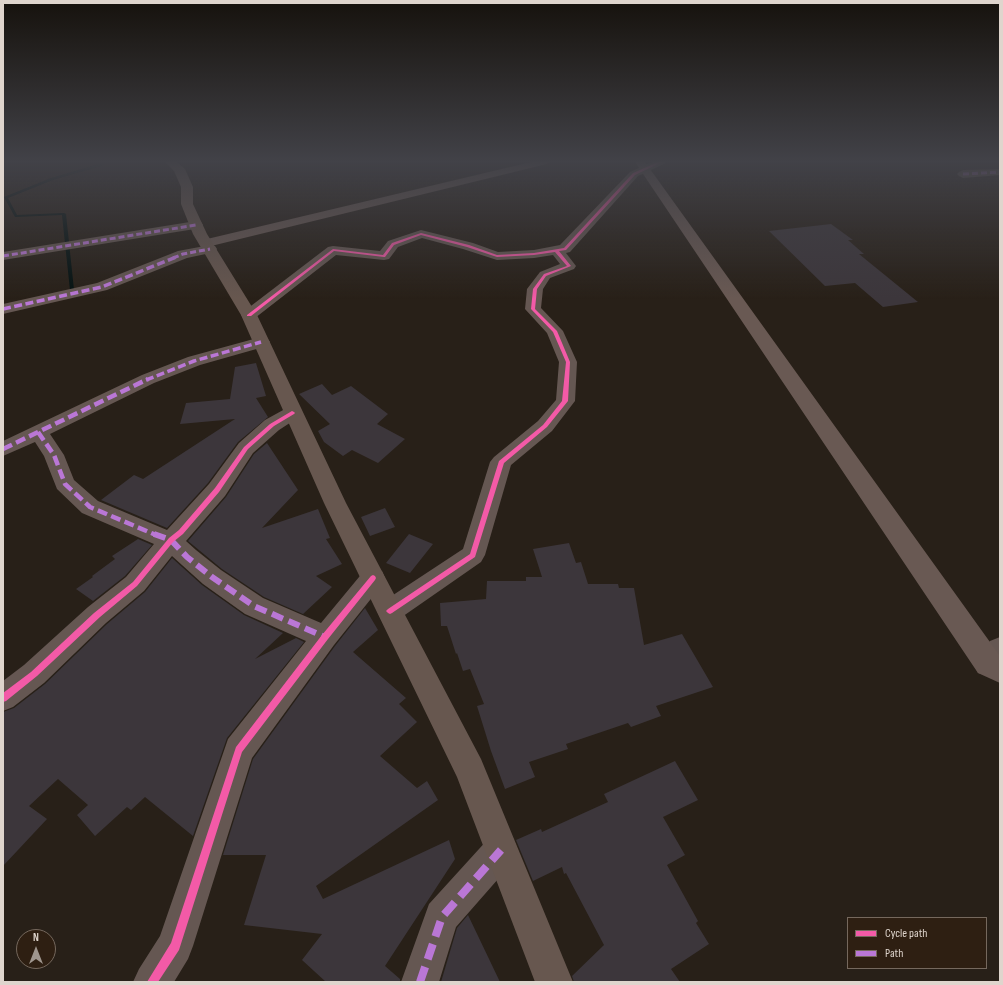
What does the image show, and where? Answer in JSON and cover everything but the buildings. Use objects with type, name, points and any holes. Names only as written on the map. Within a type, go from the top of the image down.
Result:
[{"type":"main road","points":[[189,208],[196,225],[249,315],[292,413],[470,770],[554,982]]},
{"type":"main road","points":[[209,246],[360,208]]},
{"type":"main road","points":[[679,208],[996,661]]},
{"type":"street","points":[[249,315],[333,250],[384,256],[393,244],[421,234],[468,246],[497,256],[534,254],[565,249],[603,208]]},
{"type":"street","points":[[3,256],[196,225]]},
{"type":"street","points":[[3,309],[102,287],[183,254],[209,246]]},
{"type":"street","points":[[390,611],[473,556],[501,462],[545,426],[566,401],[568,362],[555,331],[533,309],[534,289],[545,275],[569,266],[556,250]]},
{"type":"street","points":[[3,449],[148,378],[194,361],[261,342]]},
{"type":"street","points":[[3,698],[34,674],[97,615],[135,584],[171,540],[181,532],[217,490],[246,448],[272,424],[292,413]]},
{"type":"street","points":[[38,432],[54,455],[65,484],[90,507],[160,537],[171,540],[187,557],[212,577],[254,606],[325,637]]},
{"type":"street","points":[[152,982],[175,946],[239,750],[325,637],[373,578]]},
{"type":"street","points":[[420,982],[442,917],[501,850]]},
{"type":"waterway","points":[[12,208],[16,216],[64,214],[72,290]]},
{"type":"marked path","points":[[3,256],[196,225]]},
{"type":"marked path","points":[[3,309],[102,287],[183,254],[210,249]]},
{"type":"marked path","points":[[3,449],[148,379],[194,361],[261,342]]},
{"type":"marked path","points":[[38,432],[54,455],[65,484],[90,507],[160,537],[171,540],[187,557],[212,577],[254,606],[325,637]]},
{"type":"marked path","points":[[420,982],[442,917],[501,850]]},
{"type":"cycle path","points":[[249,315],[333,250],[384,256],[393,244],[421,234],[468,246],[497,256],[534,254],[565,249],[603,208]]},
{"type":"cycle path","points":[[390,611],[473,555],[501,462],[545,426],[565,401],[568,362],[555,331],[533,309],[535,289],[545,275],[569,266],[556,250]]},
{"type":"cycle path","points":[[3,698],[34,674],[97,615],[135,584],[171,540],[181,532],[217,490],[246,448],[272,425],[292,413]]},
{"type":"cycle path","points":[[152,982],[175,946],[239,750],[325,637],[373,578]]}]
